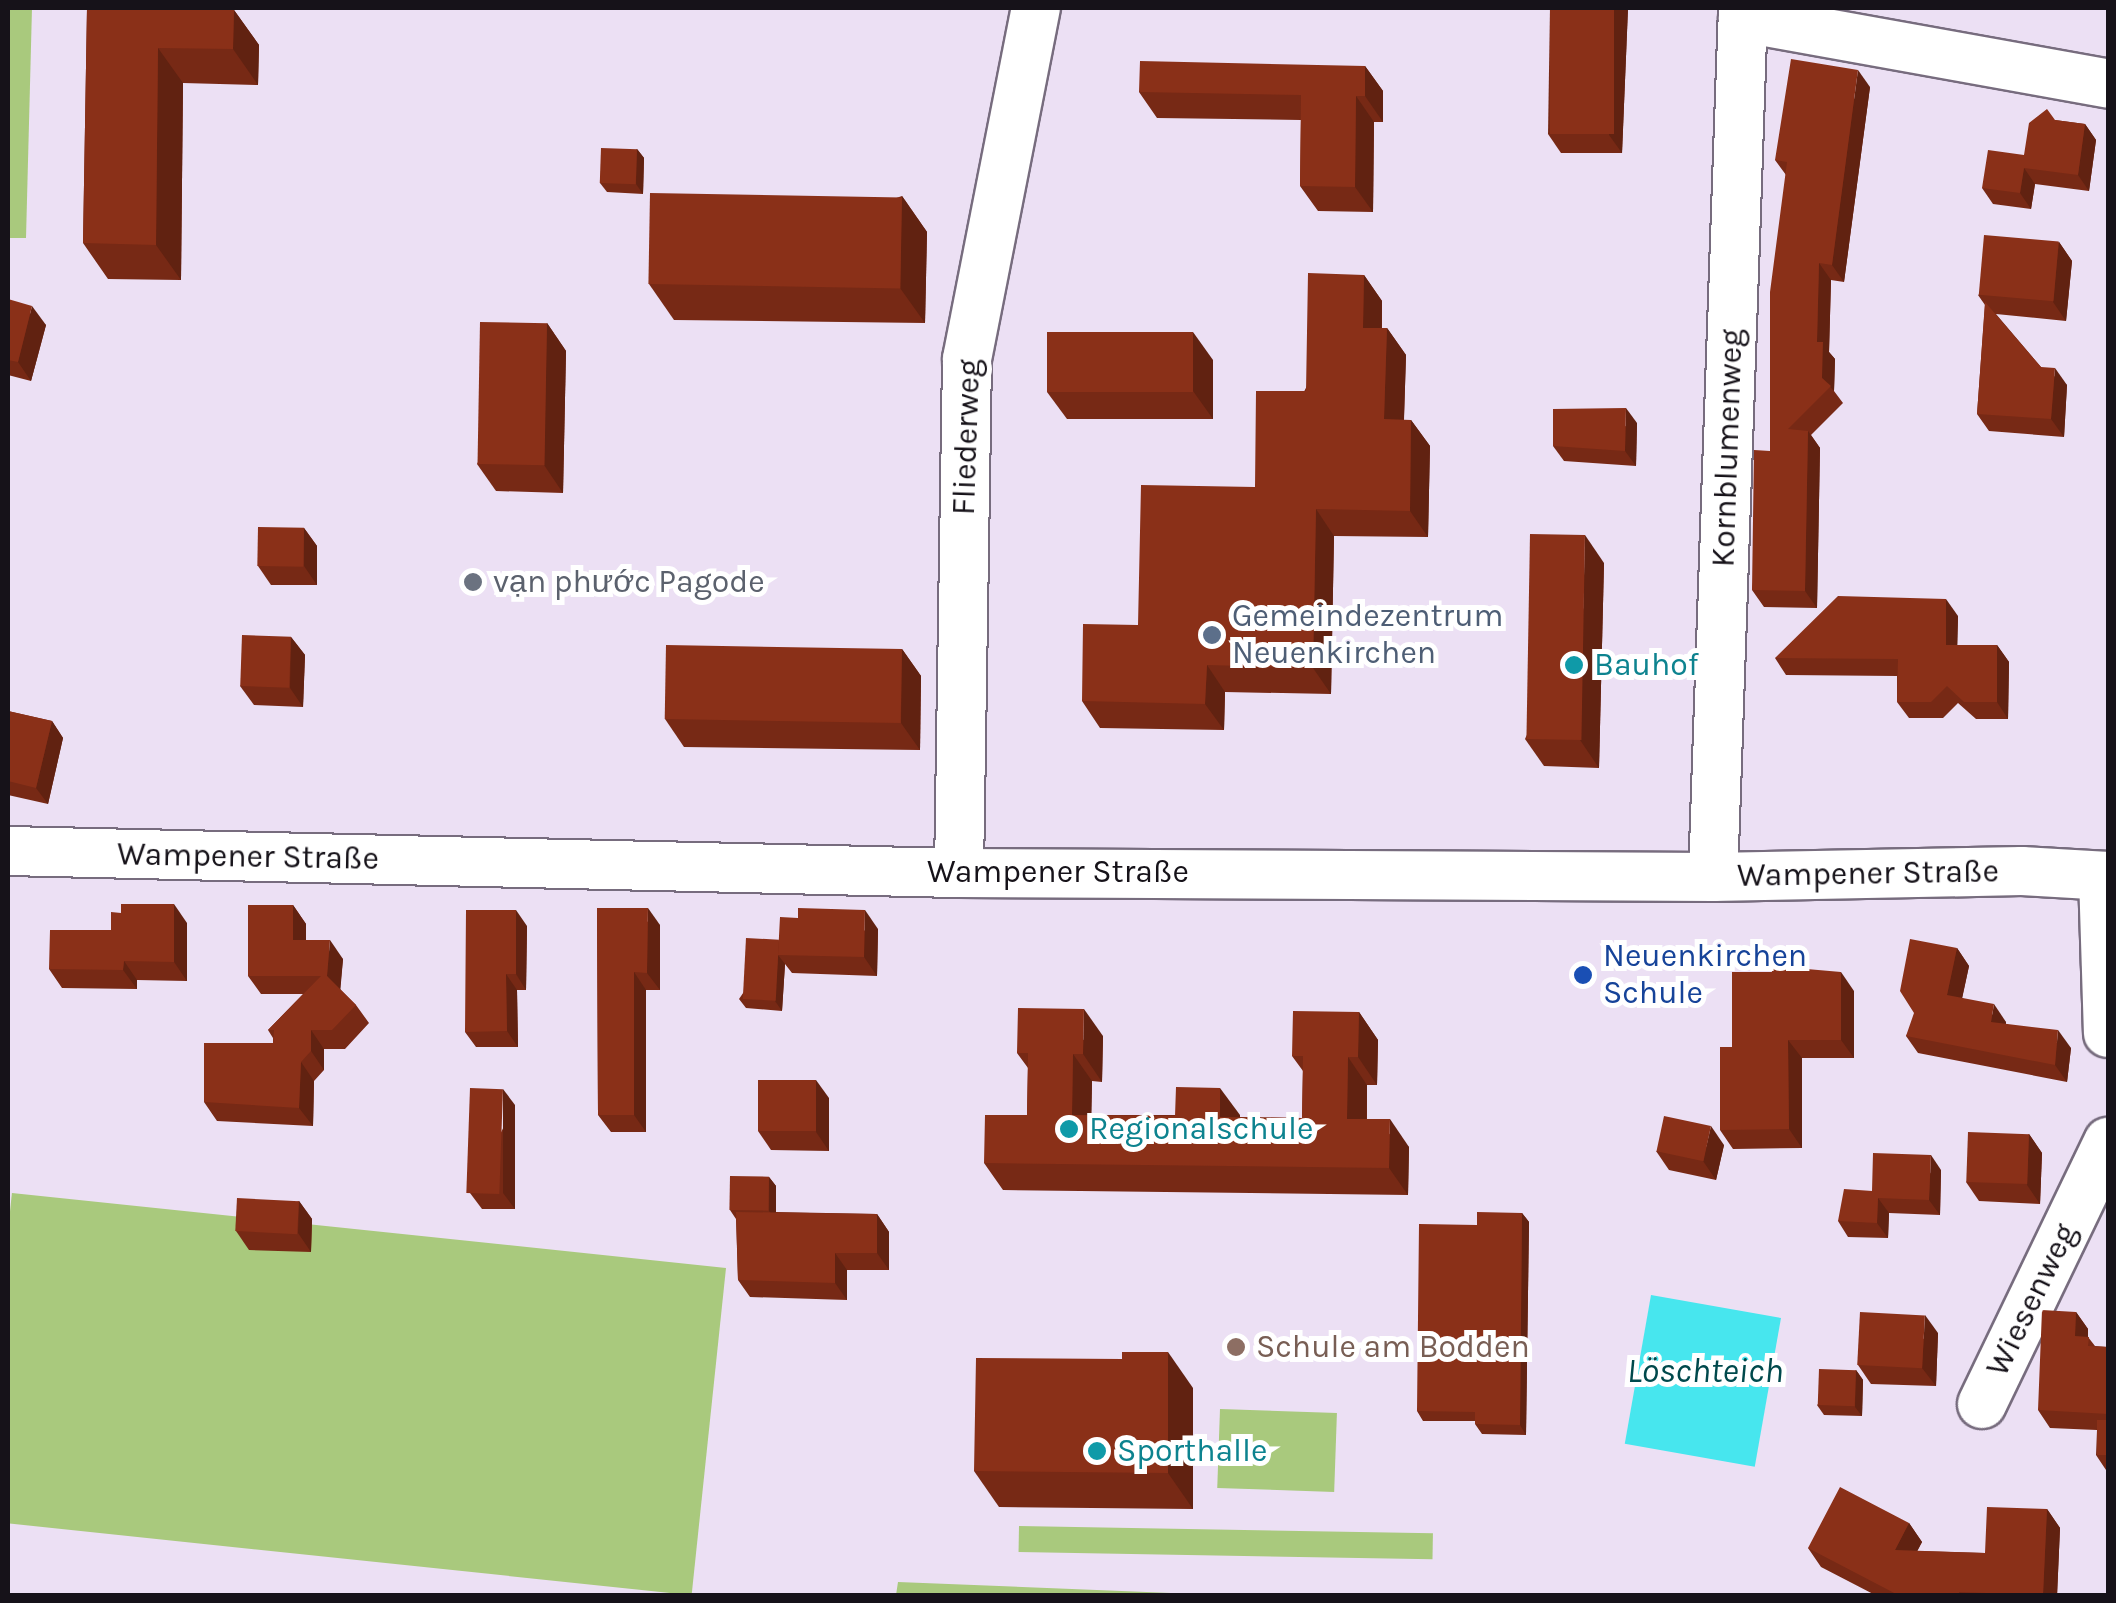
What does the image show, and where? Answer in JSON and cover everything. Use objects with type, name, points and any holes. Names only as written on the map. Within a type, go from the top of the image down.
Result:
[{"type":"street","name":"Fliederweg","points":[[959,873],[967,359],[1036,8]]},
{"type":"street","name":"Kornblumenweg","points":[[1713,877],[1743,13],[2108,84]]},
{"type":"street","name":"Wampener Straße","points":[[8,851],[959,873],[1713,877],[2022,871],[2106,876]]},
{"type":"street","points":[[2106,876],[2108,1033]]},
{"type":"street","name":"Wiesenweg","points":[[1982,1404],[2108,1142]]},
{"type":"green space","points":[[8,8],[32,8],[26,238],[8,238]]},
{"type":"green space","points":[[12,1193],[726,1268],[692,1595],[8,1523],[8,1230]]},
{"type":"green space","points":[[1220,1409],[1337,1413],[1334,1492],[1217,1488]]},
{"type":"green space","points":[[1019,1526],[1433,1533],[1432,1559],[1019,1552]]},
{"type":"green space","points":[[898,1582],[1196,1594],[1234,1595],[896,1595]]},
{"type":"water","name":"Löschteich","points":[[1651,1295],[1781,1318],[1755,1467],[1625,1444]]},
{"type":"building","points":[[87,8],[234,10],[233,49],[158,48],[156,245],[83,243]]},
{"type":"building","points":[[1550,8],[1614,8],[1614,134],[1550,134]]},
{"type":"building","points":[[1791,59],[1858,70],[1832,265],[1819,263],[1817,342],[1823,342],[1822,378],[1831,386],[1788,429],[1808,431],[1805,591],[1752,590],[1754,450],[1770,451],[1770,292],[1787,162],[1775,160]]},
{"type":"building","points":[[1140,61],[1365,66],[1365,96],[1356,96],[1355,187],[1300,186],[1301,95],[1139,92]]},
{"type":"building","points":[[2047,109],[2055,120],[2085,124],[2078,175],[2024,168],[2020,193],[1982,188],[1988,150],[2024,155],[2029,123]]},
{"type":"building","points":[[601,148],[637,149],[636,184],[600,183]]},
{"type":"building","points":[[650,193],[902,197],[900,288],[648,284]]},
{"type":"building","points":[[1984,235],[2059,242],[2053,301],[1979,295]]},
{"type":"building","points":[[1308,273],[1364,275],[1363,328],[1387,328],[1384,419],[1411,420],[1410,511],[1316,509],[1313,668],[1207,665],[1205,704],[1082,701],[1083,624],[1138,625],[1141,485],[1255,487],[1256,391],[1306,391]]},
{"type":"building","points":[[8,299],[32,306],[18,362],[8,360]]},
{"type":"building","points":[[1985,302],[2041,367],[2055,368],[2051,419],[1977,414]]},
{"type":"building","points":[[480,322],[547,323],[545,465],[478,464]]},
{"type":"building","points":[[1047,332],[1193,332],[1193,392],[1047,392]]},
{"type":"building","points":[[1626,408],[1625,451],[1553,446],[1553,409]]},
{"type":"building","points":[[258,527],[304,528],[303,567],[257,566]]},
{"type":"building","points":[[1530,534],[1585,535],[1581,740],[1526,739]]},
{"type":"building","points":[[1838,596],[1946,599],[1946,645],[1997,645],[1997,702],[1964,702],[1947,686],[1931,702],[1897,702],[1898,659],[1775,658]]},
{"type":"building","points":[[242,635],[291,637],[289,688],[240,686]]},
{"type":"building","points":[[666,645],[902,649],[901,723],[665,719]]},
{"type":"building","points":[[8,711],[52,721],[36,788],[8,781]]},
{"type":"building","points":[[121,904],[174,904],[174,962],[124,961],[123,970],[49,969],[50,930],[111,930],[111,912],[121,913]]},
{"type":"building","points":[[248,905],[293,905],[293,940],[330,940],[327,976],[356,1005],[332,1030],[311,1030],[311,1051],[301,1062],[299,1108],[204,1102],[204,1043],[273,1043],[274,1030],[268,1030],[321,976],[248,976]]},
{"type":"building","points":[[597,908],[648,908],[647,973],[634,972],[634,1115],[598,1115]]},
{"type":"building","points":[[798,908],[865,910],[864,957],[778,955],[780,917],[798,918]]},
{"type":"building","points":[[466,910],[516,910],[516,974],[506,974],[507,1031],[465,1032]]},
{"type":"building","points":[[746,938],[779,940],[776,1001],[743,999]]},
{"type":"building","points":[[1910,939],[1957,948],[1947,995],[1994,1004],[1991,1022],[2058,1030],[2055,1065],[1906,1036],[1914,1013],[1900,991]]},
{"type":"building","points":[[1771,966],[1841,972],[1841,1040],[1788,1040],[1789,1129],[1720,1130],[1720,1047],[1732,1047],[1732,972],[1772,972]]},
{"type":"building","points":[[1018,1008],[1084,1009],[1083,1054],[1073,1054],[1072,1115],[1175,1116],[1176,1087],[1220,1088],[1220,1117],[1302,1118],[1303,1056],[1292,1056],[1293,1011],[1359,1012],[1358,1057],[1348,1057],[1347,1119],[1390,1119],[1389,1168],[984,1163],[985,1115],[1027,1115],[1028,1053],[1017,1053]]},
{"type":"building","points":[[758,1080],[816,1080],[816,1131],[758,1131]]},
{"type":"building","points":[[470,1088],[503,1089],[499,1194],[466,1193]]},
{"type":"building","points":[[1664,1116],[1711,1126],[1703,1161],[1657,1151]]},
{"type":"building","points":[[1968,1132],[2029,1134],[2027,1184],[1966,1182]]},
{"type":"building","points":[[1873,1153],[1931,1155],[1929,1200],[1878,1198],[1877,1223],[1838,1221],[1844,1189],[1872,1191]]},
{"type":"building","points":[[730,1176],[769,1177],[768,1211],[729,1210]]},
{"type":"building","points":[[237,1198],[299,1201],[297,1234],[235,1231]]},
{"type":"building","points":[[736,1212],[877,1214],[877,1253],[835,1253],[835,1283],[738,1280]]},
{"type":"building","points":[[1477,1212],[1522,1213],[1520,1425],[1475,1424],[1475,1412],[1417,1411],[1419,1224],[1477,1225]]},
{"type":"building","points":[[2042,1310],[2076,1312],[2075,1336],[2089,1337],[2088,1346],[2108,1347],[2108,1414],[2038,1410]]},
{"type":"building","points":[[1860,1312],[1925,1315],[1922,1368],[1857,1365]]},
{"type":"building","points":[[1122,1352],[1168,1352],[1168,1473],[974,1471],[976,1358],[1122,1359]]},
{"type":"building","points":[[1819,1369],[1856,1370],[1855,1406],[1818,1405]]},
{"type":"building","points":[[2097,1420],[2108,1420],[2108,1455],[2097,1455]]},
{"type":"building","points":[[1840,1487],[1909,1523],[1895,1550],[1985,1553],[1987,1507],[2047,1509],[2043,1595],[1959,1592],[1959,1596],[1900,1596],[1808,1548]]},
{"type":"place","name":"vạn phước Pagode","points":[[473,582]]},
{"type":"place","name":"Gemeindezentrum Neuenkirchen","points":[[1212,635]]},
{"type":"place","name":"Bauhof","points":[[1574,665]]},
{"type":"place","name":"Neuenkirchen Schule","points":[[1583,975]]},
{"type":"place","name":"Regionalschule","points":[[1069,1129]]},
{"type":"place","name":"Schule am Bodden","points":[[1236,1347]]},
{"type":"place","name":"Sporthalle","points":[[1097,1451]]}]
